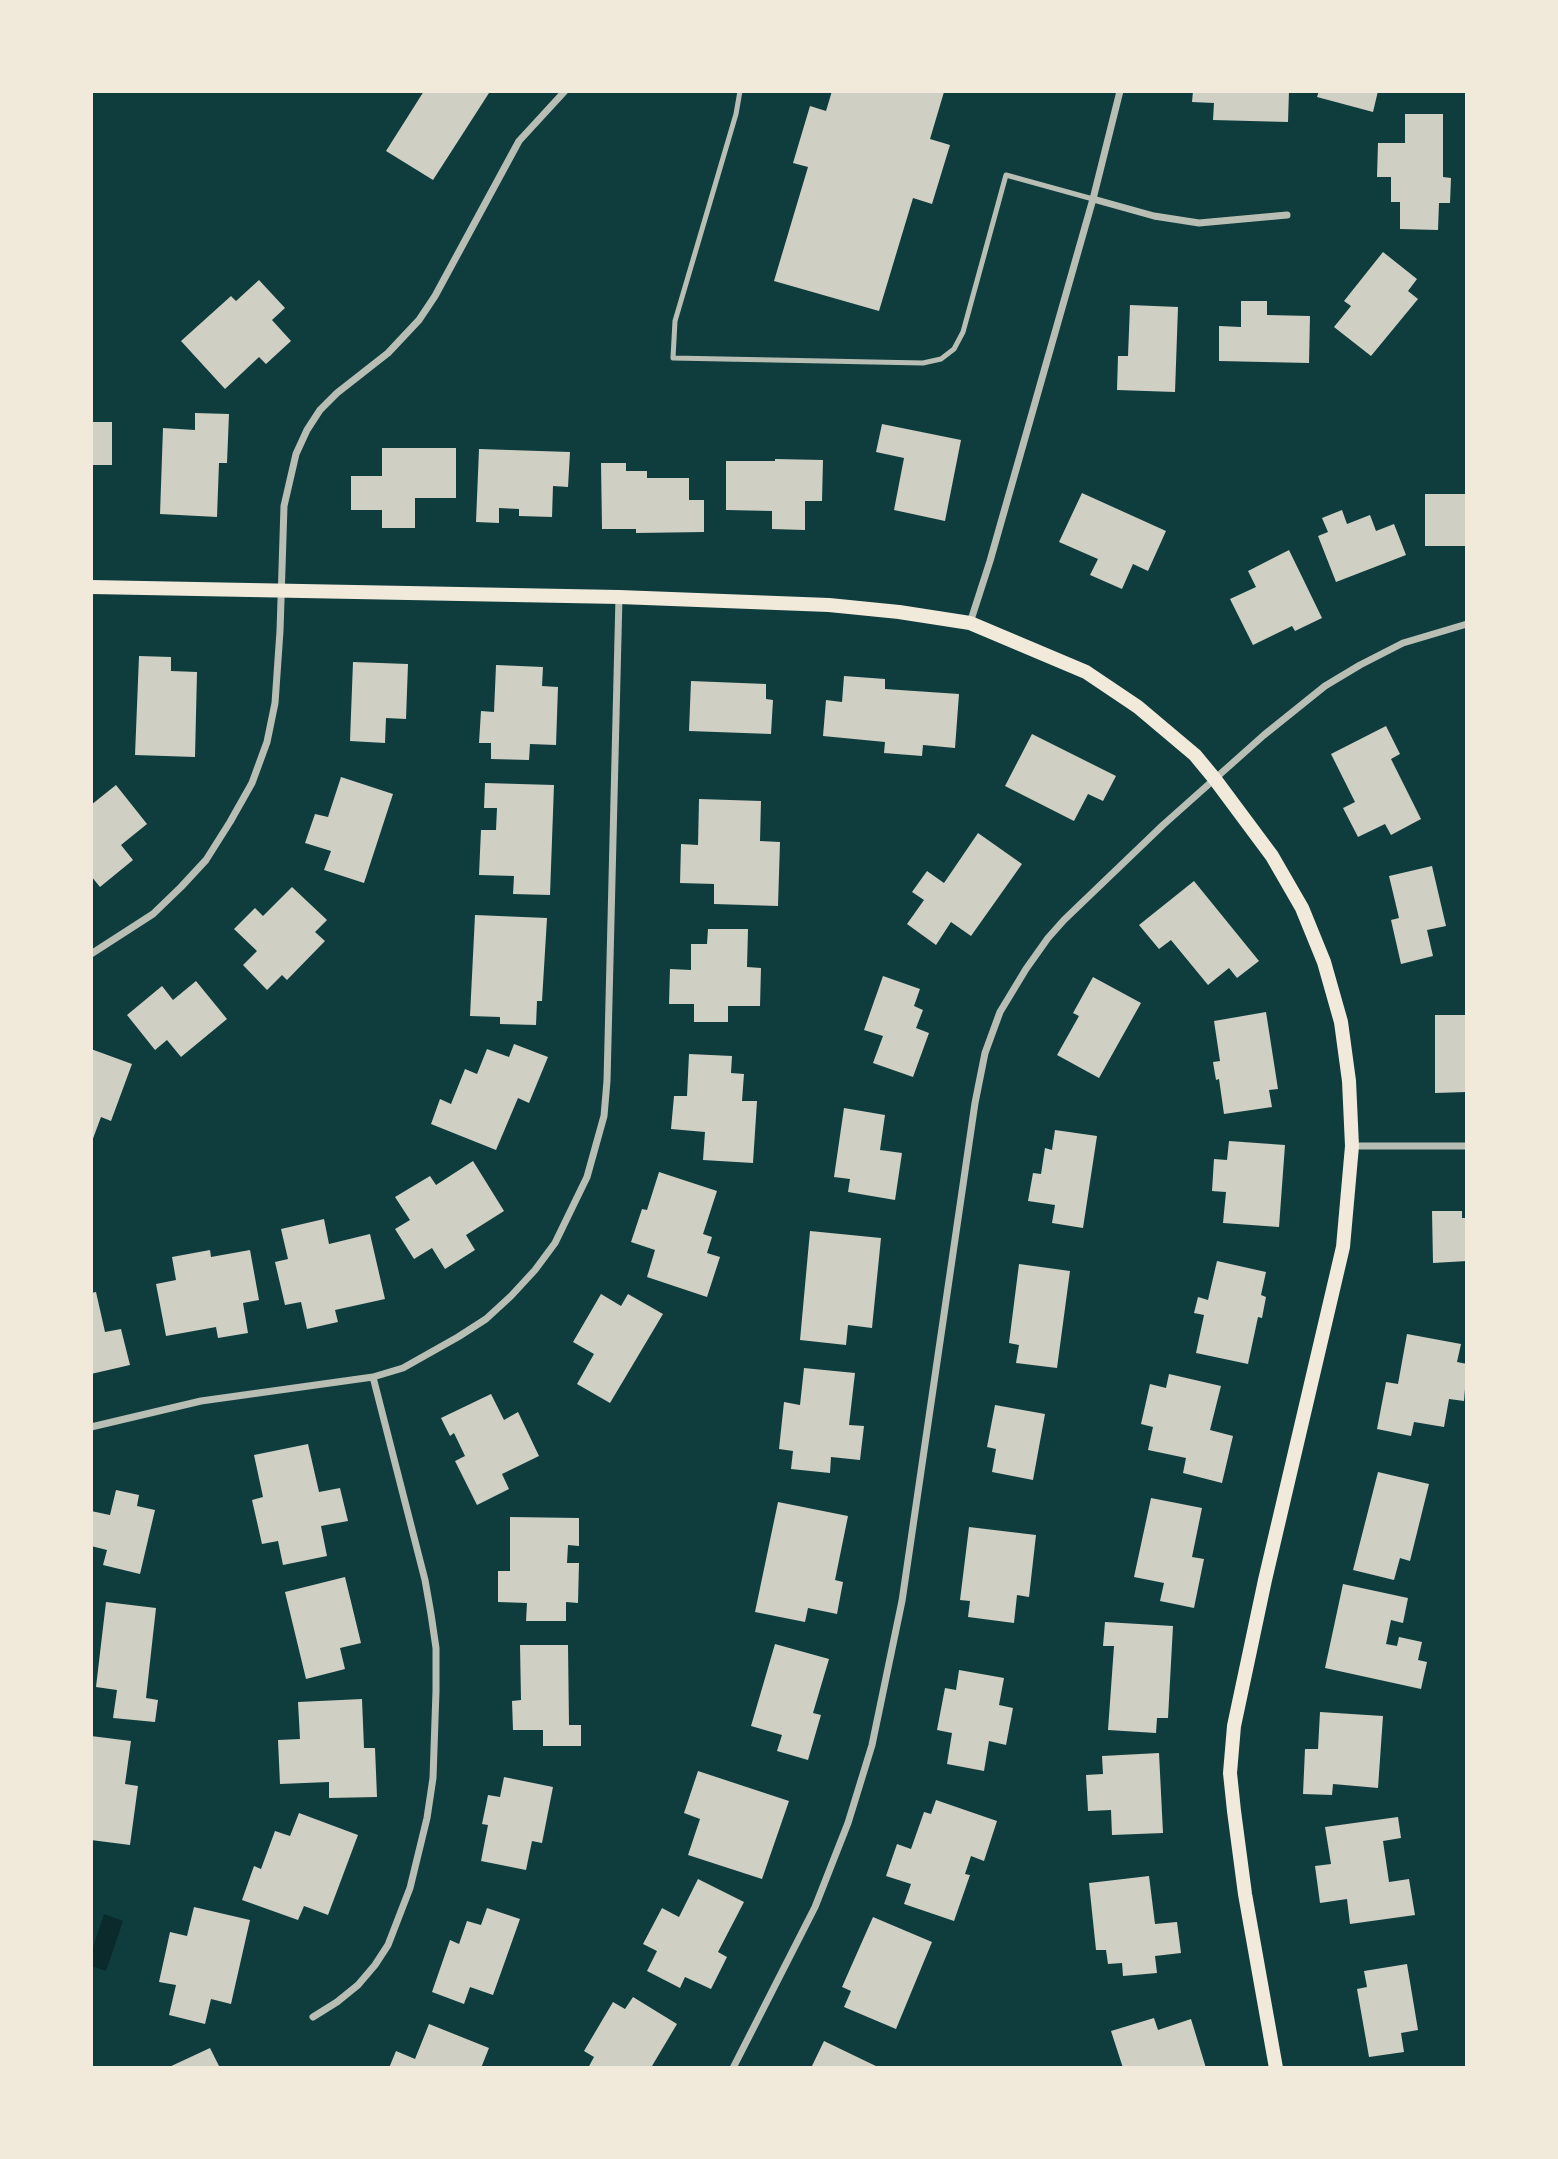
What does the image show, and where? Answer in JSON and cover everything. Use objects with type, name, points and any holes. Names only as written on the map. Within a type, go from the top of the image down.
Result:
[{"type":"main road","points":[[91,587],[619,597],[829,605],[970,623],[1086,672],[1138,707],[1195,755],[1214,778],[1272,856],[1302,908],[1324,962],[1341,1023],[1349,1081],[1352,1146],[1343,1247],[1265,1580],[1233,1738],[1230,1773],[1245,1894],[1276,2068]]},
{"type":"street","points":[[91,954],[153,914],[181,887],[206,860],[252,783],[267,742],[275,703],[284,506],[296,454],[307,430],[337,393],[388,353],[419,320],[435,296],[519,141],[565,91]]},
{"type":"street","points":[[970,623],[1093,199],[1120,91]]},
{"type":"street","points":[[1093,199],[1154,216],[1199,223],[1287,215]]},
{"type":"street","points":[[91,1427],[201,1401],[373,1377],[403,1368],[486,1319],[535,1270],[555,1243],[587,1177],[604,1116],[619,597]]},
{"type":"street","points":[[733,2068],[816,1907],[848,1823],[872,1745],[902,1601],[975,1103],[985,1053],[1000,1012],[1026,968],[1064,920],[1214,778],[1325,686],[1402,643],[1467,624]]},
{"type":"street","points":[[1352,1146],[1467,1146]]},
{"type":"street","points":[[313,2017],[358,1984],[388,1945],[410,1888],[427,1818],[433,1778],[436,1648],[432,1614],[373,1377]]},
{"type":"lane","points":[[740,91],[736,114],[676,321],[673,358],[923,363],[941,359],[954,349],[963,332],[1006,175],[1093,199]]},
{"type":"water","points":[[104,1914],[123,1921],[106,1971],[91,1966],[91,1953]]},
{"type":"building","points":[[424,91],[489,93],[433,180],[386,151]]},
{"type":"building","points":[[832,91],[944,92],[930,139],[950,145],[932,204],[913,198],[879,311],[774,281],[808,167],[793,163],[810,106],[826,111]]},
{"type":"building","points":[[1193,91],[1289,91],[1288,122],[1213,120],[1214,103],[1192,102]]},
{"type":"building","points":[[1319,91],[1378,91],[1373,112],[1317,97]]},
{"type":"building","points":[[1405,114],[1443,114],[1443,177],[1451,178],[1450,203],[1439,203],[1438,230],[1400,229],[1400,202],[1391,202],[1391,177],[1377,177],[1378,143],[1405,143]]},
{"type":"building","points":[[1383,252],[1417,279],[1408,291],[1418,299],[1371,356],[1334,327],[1351,306],[1344,301]]},
{"type":"building","points":[[259,280],[285,308],[272,320],[291,341],[266,364],[259,357],[225,389],[181,341],[231,296],[236,301]]},
{"type":"building","points":[[1241,301],[1267,301],[1267,315],[1310,316],[1309,363],[1219,361],[1219,326],[1241,327]]},
{"type":"building","points":[[1130,305],[1178,307],[1175,392],[1117,390],[1118,356],[1128,356]]},
{"type":"building","points":[[195,413],[229,414],[227,463],[219,463],[217,517],[160,514],[163,428],[195,430]]},
{"type":"building","points":[[91,422],[112,422],[112,465],[91,465]]},
{"type":"building","points":[[882,424],[961,440],[945,521],[894,510],[904,458],[876,452]]},
{"type":"building","points":[[382,448],[456,448],[456,498],[415,498],[415,528],[382,528],[382,510],[351,510],[351,476],[382,476]]},
{"type":"building","points":[[479,449],[570,452],[568,487],[553,486],[552,517],[519,516],[519,509],[499,508],[499,523],[476,522]]},
{"type":"building","points":[[823,460],[822,501],[805,501],[805,530],[772,529],[772,511],[726,510],[726,461]]},
{"type":"building","points":[[601,463],[626,463],[626,471],[647,471],[647,478],[689,478],[689,500],[704,500],[704,532],[636,533],[636,529],[602,529]]},
{"type":"building","points":[[1082,493],[1166,531],[1148,571],[1133,564],[1122,589],[1090,575],[1098,559],[1059,542]]},
{"type":"building","points":[[1425,494],[1467,494],[1467,546],[1425,546]]},
{"type":"building","points":[[1342,510],[1347,524],[1370,515],[1376,531],[1394,524],[1406,555],[1336,582],[1318,536],[1328,532],[1322,518]]},
{"type":"building","points":[[1289,550],[1322,618],[1295,631],[1292,626],[1253,645],[1230,599],[1256,587],[1248,571]]},
{"type":"building","points":[[139,656],[171,657],[171,671],[197,672],[195,757],[135,755]]},
{"type":"building","points":[[353,662],[408,664],[406,719],[386,718],[385,743],[350,741]]},
{"type":"building","points":[[496,665],[543,667],[542,686],[558,687],[556,745],[530,744],[529,760],[491,759],[491,743],[479,743],[481,711],[494,712]]},
{"type":"building","points":[[844,676],[885,679],[885,689],[959,694],[955,748],[923,745],[922,756],[884,753],[885,742],[823,736],[826,700],[842,702]]},
{"type":"building","points":[[691,681],[766,684],[766,699],[773,700],[771,734],[689,731]]},
{"type":"building","points":[[1386,726],[1400,754],[1391,759],[1421,819],[1391,835],[1385,824],[1358,837],[1343,808],[1355,802],[1331,754]]},
{"type":"building","points":[[1032,734],[1116,776],[1103,801],[1088,794],[1074,821],[1005,786]]},
{"type":"building","points":[[341,777],[393,794],[364,883],[324,870],[331,851],[305,843],[315,814],[328,817]]},
{"type":"building","points":[[485,783],[554,785],[550,895],[513,894],[514,876],[479,875],[481,830],[496,830],[497,808],[484,808]]},
{"type":"building","points":[[116,785],[147,824],[121,845],[133,860],[100,887],[91,876],[91,805]]},
{"type":"building","points":[[699,799],[761,801],[760,841],[780,842],[778,906],[714,904],[714,884],[680,883],[681,844],[698,845]]},
{"type":"building","points":[[978,833],[1022,864],[971,936],[951,922],[936,945],[907,924],[924,900],[912,892],[927,871],[944,883]]},
{"type":"building","points":[[1432,866],[1446,926],[1427,930],[1433,956],[1401,964],[1391,920],[1399,918],[1389,876]]},
{"type":"building","points":[[1194,881],[1259,961],[1237,978],[1229,968],[1208,985],[1171,940],[1159,949],[1139,925]]},
{"type":"building","points":[[292,887],[327,920],[315,932],[325,941],[287,980],[282,975],[267,990],[243,965],[257,951],[234,929],[255,908],[263,916]]},
{"type":"building","points":[[475,915],[547,918],[542,1001],[537,1001],[536,1025],[500,1024],[500,1017],[470,1016]]},
{"type":"building","points":[[708,929],[748,929],[747,967],[761,968],[760,1006],[728,1006],[728,1022],[694,1022],[694,1004],[669,1004],[670,969],[691,970],[691,944],[707,944]]},
{"type":"building","points":[[883,976],[920,989],[914,1006],[923,1010],[916,1028],[929,1033],[913,1077],[873,1063],[883,1036],[864,1030]]},
{"type":"building","points":[[1093,977],[1141,1003],[1099,1078],[1057,1055],[1079,1016],[1073,1013]]},
{"type":"building","points":[[196,981],[227,1019],[181,1057],[167,1040],[155,1050],[127,1015],[162,986],[173,1000]]},
{"type":"building","points":[[1266,1012],[1278,1089],[1269,1090],[1272,1107],[1224,1114],[1219,1079],[1216,1080],[1213,1062],[1220,1061],[1214,1021]]},
{"type":"building","points":[[1435,1015],[1467,1015],[1467,1092],[1435,1093]]},
{"type":"building","points":[[514,1044],[548,1057],[529,1103],[518,1098],[496,1150],[431,1124],[440,1099],[451,1104],[465,1069],[477,1074],[487,1049],[509,1057]]},
{"type":"building","points":[[91,1049],[132,1064],[111,1121],[101,1117],[91,1144]]},
{"type":"building","points":[[689,1054],[732,1056],[731,1073],[744,1074],[742,1101],[757,1101],[753,1163],[703,1160],[705,1132],[671,1129],[674,1096],[687,1096]]},
{"type":"building","points":[[844,1108],[885,1115],[880,1150],[902,1153],[895,1200],[848,1192],[850,1179],[834,1177]]},
{"type":"building","points":[[1055,1130],[1097,1136],[1083,1228],[1052,1223],[1055,1205],[1028,1201],[1033,1173],[1041,1174],[1045,1148],[1052,1150]]},
{"type":"building","points":[[1229,1141],[1285,1145],[1279,1227],[1223,1223],[1226,1192],[1212,1191],[1214,1159],[1227,1160]]},
{"type":"building","points":[[473,1161],[504,1211],[466,1235],[475,1250],[445,1269],[432,1248],[414,1259],[395,1229],[410,1220],[395,1197],[430,1176],[436,1185]]},
{"type":"building","points":[[659,1172],[717,1191],[703,1234],[712,1237],[707,1253],[720,1257],[707,1297],[647,1277],[655,1250],[631,1242],[642,1209],[647,1210]]},
{"type":"building","points":[[1432,1211],[1462,1211],[1462,1218],[1467,1218],[1467,1261],[1433,1263]]},
{"type":"building","points":[[324,1219],[329,1244],[370,1234],[385,1299],[335,1310],[338,1322],[307,1329],[301,1302],[285,1305],[275,1262],[288,1259],[281,1229]]},
{"type":"building","points":[[810,1231],[881,1238],[872,1328],[848,1325],[846,1345],[800,1340]]},
{"type":"building","points":[[210,1250],[211,1257],[250,1250],[259,1300],[243,1303],[248,1333],[218,1338],[216,1327],[166,1336],[156,1284],[176,1280],[172,1257]]},
{"type":"building","points":[[1217,1261],[1266,1272],[1261,1295],[1266,1297],[1262,1318],[1258,1317],[1248,1364],[1196,1353],[1204,1315],[1194,1313],[1198,1297],[1208,1300]]},
{"type":"building","points":[[1019,1264],[1070,1271],[1057,1368],[1016,1363],[1019,1345],[1009,1343]]},
{"type":"building","points":[[96,1292],[105,1332],[121,1329],[130,1365],[91,1374],[91,1293]]},
{"type":"building","points":[[601,1294],[621,1306],[628,1294],[663,1314],[610,1403],[577,1384],[594,1354],[573,1342]]},
{"type":"building","points":[[1407,1334],[1461,1344],[1457,1362],[1467,1364],[1464,1401],[1449,1399],[1444,1427],[1414,1422],[1411,1436],[1377,1429],[1386,1382],[1398,1384]]},
{"type":"building","points":[[804,1368],[855,1373],[849,1425],[864,1426],[860,1460],[831,1457],[830,1473],[791,1469],[793,1451],[779,1449],[784,1402],[800,1405]]},
{"type":"building","points":[[1169,1374],[1221,1386],[1210,1430],[1233,1436],[1222,1483],[1183,1473],[1186,1458],[1148,1450],[1153,1427],[1141,1424],[1150,1384],[1166,1388]]},
{"type":"building","points":[[491,1394],[504,1420],[518,1412],[539,1456],[502,1474],[509,1489],[477,1505],[455,1461],[465,1456],[454,1433],[450,1436],[441,1418]]},
{"type":"building","points":[[995,1405],[1045,1414],[1033,1480],[992,1472],[996,1449],[987,1447]]},
{"type":"building","points":[[308,1444],[319,1492],[340,1488],[348,1521],[321,1526],[327,1556],[283,1565],[278,1541],[262,1544],[252,1500],[263,1497],[254,1455]]},
{"type":"building","points":[[1378,1472],[1429,1484],[1410,1561],[1400,1558],[1394,1580],[1353,1570]]},
{"type":"building","points":[[116,1490],[139,1495],[137,1506],[155,1510],[140,1574],[103,1565],[107,1550],[91,1546],[91,1511],[110,1515]]},
{"type":"building","points":[[1151,1498],[1202,1508],[1192,1557],[1204,1559],[1194,1608],[1160,1601],[1164,1583],[1134,1577]]},
{"type":"building","points":[[778,1502],[848,1516],[835,1580],[843,1582],[837,1614],[808,1608],[805,1622],[755,1612]]},
{"type":"building","points":[[510,1517],[579,1518],[579,1546],[568,1545],[567,1563],[579,1563],[578,1603],[566,1602],[566,1621],[526,1621],[527,1603],[498,1602],[498,1571],[510,1571]]},
{"type":"building","points":[[969,1527],[1036,1535],[1029,1597],[1017,1595],[1014,1623],[968,1617],[970,1601],[960,1600]]},
{"type":"building","points":[[345,1577],[361,1643],[340,1648],[345,1669],[306,1679],[285,1592]]},
{"type":"building","points":[[1343,1584],[1408,1598],[1403,1623],[1391,1620],[1386,1644],[1397,1646],[1399,1637],[1422,1642],[1418,1660],[1427,1662],[1421,1689],[1325,1668]]},
{"type":"building","points":[[106,1602],[156,1608],[146,1698],[158,1700],[155,1722],[113,1718],[117,1690],[96,1687]]},
{"type":"building","points":[[1105,1622],[1173,1626],[1168,1718],[1157,1718],[1156,1733],[1108,1730],[1114,1646],[1103,1646]]},
{"type":"building","points":[[775,1644],[829,1659],[813,1713],[821,1715],[808,1760],[777,1751],[782,1735],[751,1726]]},
{"type":"building","points":[[520,1645],[568,1645],[569,1725],[581,1725],[581,1746],[543,1746],[543,1730],[513,1730],[512,1701],[521,1700]]},
{"type":"building","points":[[959,1670],[1004,1678],[999,1705],[1013,1708],[1006,1745],[989,1741],[984,1771],[947,1764],[952,1733],[937,1730],[945,1688],[956,1690]]},
{"type":"building","points":[[362,1699],[364,1748],[375,1748],[377,1797],[329,1798],[329,1782],[280,1784],[278,1740],[300,1739],[298,1702]]},
{"type":"building","points":[[1320,1712],[1383,1716],[1378,1788],[1333,1784],[1332,1795],[1303,1794],[1305,1749],[1318,1749]]},
{"type":"building","points":[[91,1736],[131,1741],[125,1784],[138,1786],[130,1845],[91,1840]]},
{"type":"building","points":[[1159,1753],[1163,1833],[1112,1835],[1111,1810],[1088,1811],[1086,1775],[1103,1774],[1102,1756]]},
{"type":"building","points":[[698,1771],[789,1801],[762,1879],[688,1855],[700,1819],[684,1813]]},
{"type":"building","points":[[504,1777],[553,1787],[542,1843],[532,1841],[526,1870],[481,1861],[488,1825],[482,1824],[488,1795],[500,1797]]},
{"type":"building","points":[[936,1800],[997,1821],[984,1861],[971,1856],[965,1874],[970,1875],[954,1921],[904,1904],[911,1884],[886,1876],[897,1844],[911,1849],[924,1812],[931,1814]]},
{"type":"building","points":[[299,1813],[358,1835],[328,1915],[304,1906],[298,1920],[242,1900],[254,1866],[261,1869],[275,1831],[290,1836]]},
{"type":"building","points":[[1398,1817],[1401,1838],[1383,1841],[1389,1882],[1409,1879],[1415,1915],[1350,1924],[1347,1899],[1320,1903],[1315,1866],[1331,1864],[1325,1827]]},
{"type":"building","points":[[1149,1876],[1155,1924],[1177,1922],[1181,1953],[1155,1956],[1157,1973],[1123,1976],[1122,1963],[1108,1964],[1106,1950],[1096,1950],[1089,1883]]},
{"type":"building","points":[[698,1879],[744,1902],[718,1952],[727,1957],[711,1989],[685,1977],[680,1988],[647,1971],[657,1951],[643,1944],[662,1908],[679,1917]]},
{"type":"building","points":[[194,1907],[250,1920],[231,2004],[211,1999],[205,2024],[169,2015],[176,1985],[159,1982],[170,1932],[187,1936]]},
{"type":"building","points":[[487,1908],[520,1919],[493,1995],[470,1987],[464,2004],[432,1992],[450,1940],[459,1944],[467,1921],[481,1925]]},
{"type":"building","points":[[873,1917],[932,1942],[896,2029],[844,2007],[851,1991],[842,1987]]},
{"type":"building","points":[[1407,1964],[1418,2030],[1401,2033],[1404,2052],[1369,2057],[1357,1989],[1367,1987],[1364,1971]]},
{"type":"building","points":[[633,1997],[677,2024],[652,2066],[656,2068],[588,2068],[594,2057],[584,2051],[613,2002],[625,2009]]},
{"type":"building","points":[[1154,2018],[1158,2030],[1191,2019],[1206,2068],[1123,2068],[1111,2031]]},
{"type":"building","points":[[429,2024],[489,2048],[481,2068],[389,2068],[396,2051],[415,2059]]},
{"type":"building","points":[[824,2041],[880,2068],[811,2068]]},
{"type":"building","points":[[210,2048],[220,2068],[167,2068]]}]
